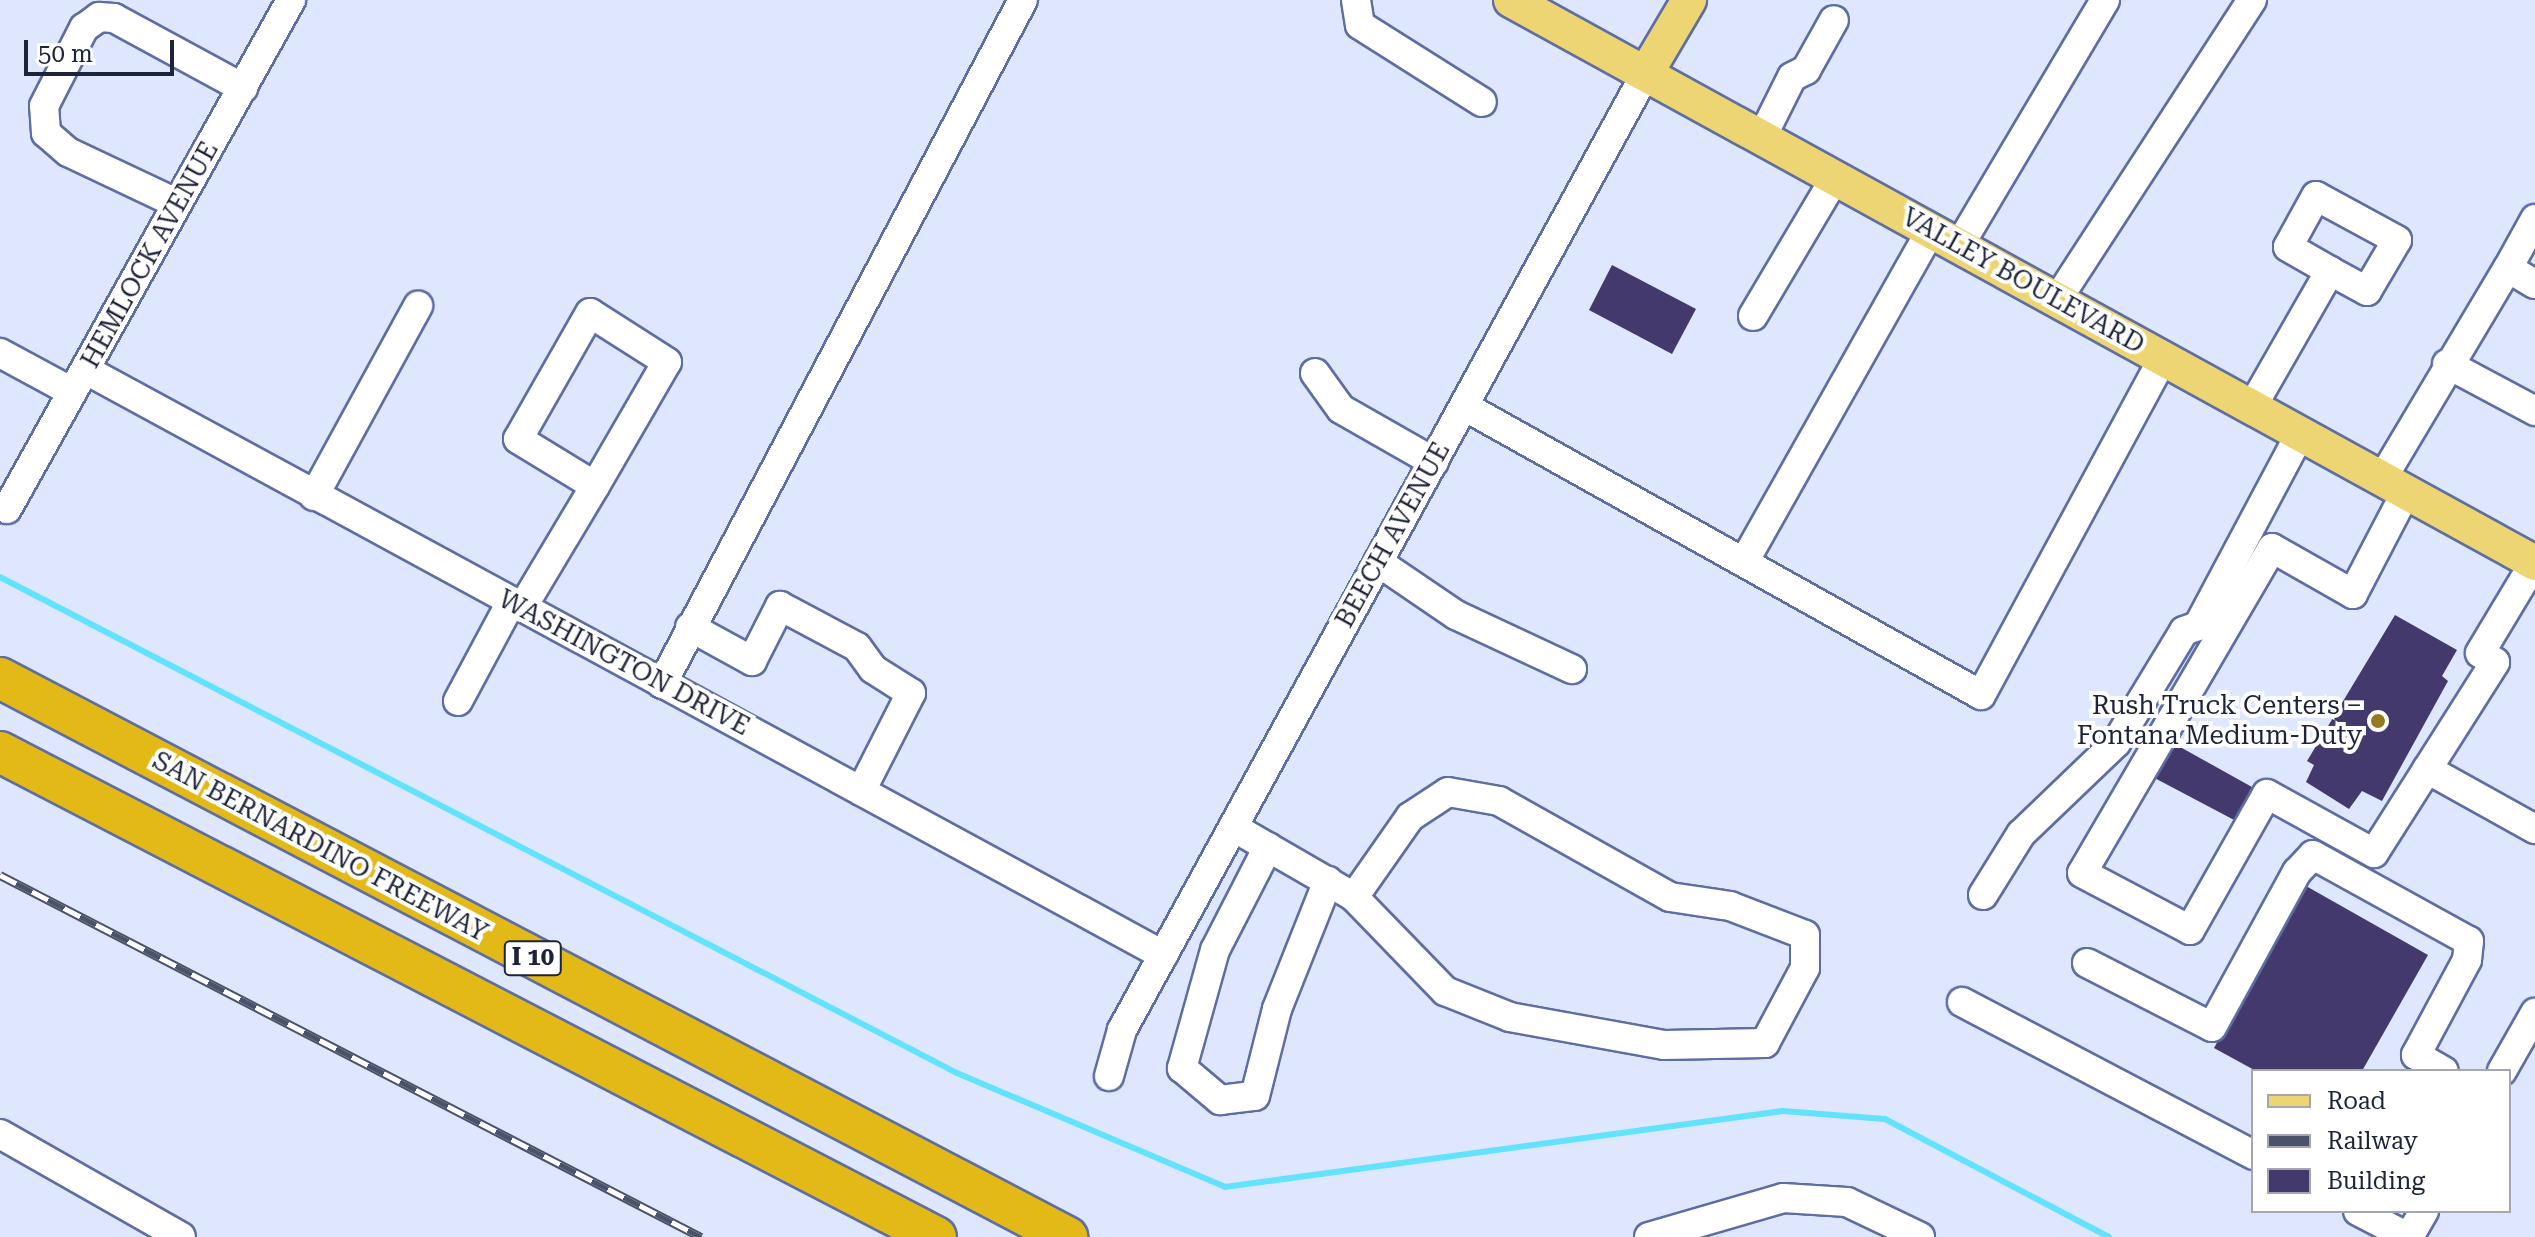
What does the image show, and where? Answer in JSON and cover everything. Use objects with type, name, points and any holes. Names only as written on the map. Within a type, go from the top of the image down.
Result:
[{"type":"highway","name":"SAN BERNARDINO FREEWAY","points":[[0,678],[1066,1236]]},
{"type":"highway","name":"I 10","points":[[0,752],[936,1237]]},
{"type":"main road","name":"VALLEY BOULEVARD","points":[[1511,0],[2535,563]]},
{"type":"main road","name":"BEECH AVENUE","points":[[1646,73],[1689,0]]},
{"type":"street","name":"HEMLOCK AVENUE","points":[[7,509],[291,0]]},
{"type":"street","points":[[662,684],[1023,0]]},
{"type":"street","points":[[1356,0],[1360,25],[1482,102]]},
{"type":"street","points":[[1744,562],[1945,238],[2105,0]]},
{"type":"street","points":[[2057,300],[2252,0]]},
{"type":"street","points":[[176,203],[68,152],[46,133],[44,106],[84,28],[99,17],[114,18],[243,88]]},
{"type":"street","points":[[1762,137],[1792,77],[1806,70],[1834,20]]},
{"type":"street","name":"BEECH AVENUE","points":[[1109,1076],[1122,1030],[1646,73]]},
{"type":"street","points":[[1753,316],[1835,178]]},
{"type":"street","points":[[2535,219],[2447,364],[2394,486],[2353,594],[2272,548],[2082,873],[2190,930],[2267,794],[2374,853],[2495,662],[2480,653],[2535,563]]},
{"type":"street","points":[[2508,268],[2535,284]]},
{"type":"street","points":[[2252,407],[2330,271]]},
{"type":"street","points":[[314,496],[418,306]]},
{"type":"street","points":[[458,701],[516,605],[595,486],[667,362],[590,313],[518,439],[595,486]]},
{"type":"street","name":"WASHINGTON DRIVE","points":[[0,353],[79,381],[314,496],[1163,955]]},
{"type":"street","points":[[1464,406],[1981,695],[2163,358]]},
{"type":"street","points":[[2447,364],[2535,411]]},
{"type":"street","points":[[1315,373],[1341,409],[1434,462]]},
{"type":"street","points":[[1983,895],[2021,834],[2116,743],[2184,631],[2198,626],[2300,434]]},
{"type":"street","points":[[1378,562],[1443,608],[1572,669]]},
{"type":"street","points":[[690,627],[752,661],[780,606],[857,647],[873,669],[911,693],[861,791]]},
{"type":"street","points":[[2427,769],[2535,829]]},
{"type":"street","points":[[1233,827],[1354,897],[1445,991],[1510,1017],[1664,1045],[1765,1043],[1805,968],[1805,935],[1730,906],[1670,897],[1499,801],[1448,792],[1410,817],[1354,897]]},
{"type":"street","points":[[1268,847],[1215,950],[1182,1068],[1220,1100],[1255,1096],[1277,1009],[1328,881]]},
{"type":"street","points":[[2087,963],[2212,1027],[2297,872],[2313,855],[2469,941],[2467,960],[2416,1055],[2440,1069]]},
{"type":"street","points":[[1962,1002],[2251,1154]]},
{"type":"street","points":[[2503,1069],[2535,1013]]},
{"type":"street","points":[[0,1134],[181,1237]]},
{"type":"street","points":[[1649,1237],[1783,1198],[1847,1202],[1920,1237]]},
{"type":"street","points":[[2362,1213],[2408,1237],[2423,1213]]},
{"type":"building","points":[[1612,265],[1696,309],[1672,354],[1589,310]]},
{"type":"building","name":"Rush Truck Centers – Fontana Medium-Duty","points":[[2395,615],[2457,650],[2442,676],[2448,681],[2382,801],[2362,791],[2349,809],[2306,782],[2314,765],[2307,761]]},
{"type":"building","points":[[2164,738],[2252,787],[2236,821],[2147,774]]},
{"type":"building","points":[[2306,886],[2428,955],[2363,1069],[2252,1069],[2214,1048]]},
{"type":"waterway","points":[[0,577],[957,1073],[1225,1187],[1783,1111],[1885,1119],[2109,1237]]},
{"type":"railway","points":[[0,875],[701,1237]]},
{"type":"place","name":"Rush Truck Centers – Fontana Medium-Duty","points":[[2378,721]]}]
